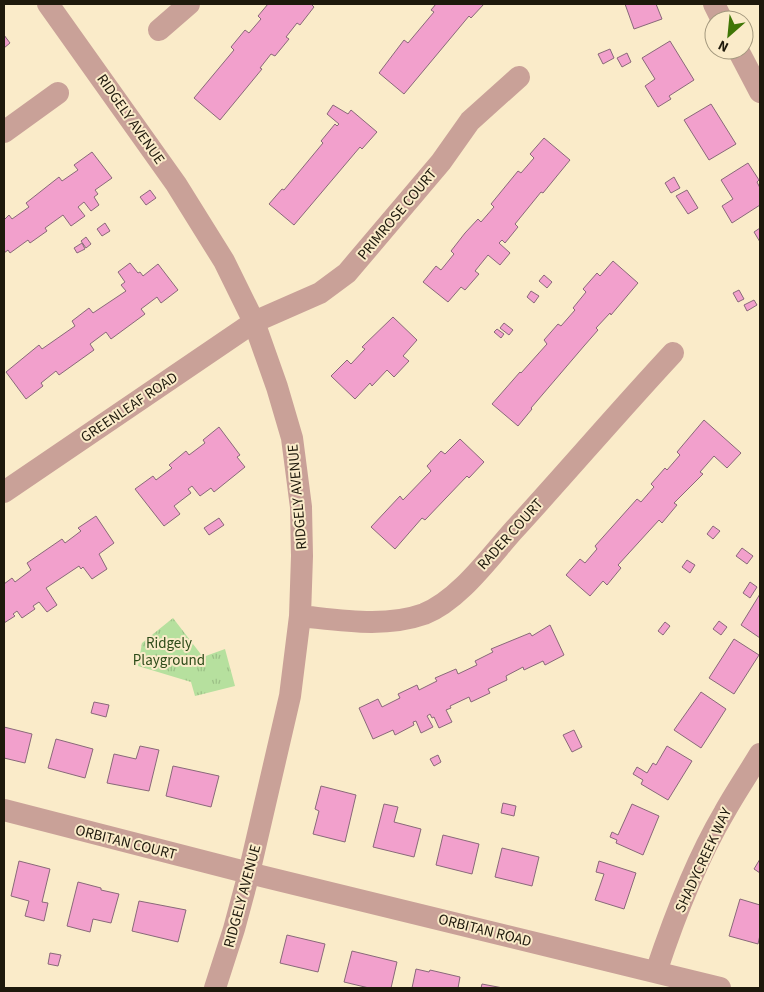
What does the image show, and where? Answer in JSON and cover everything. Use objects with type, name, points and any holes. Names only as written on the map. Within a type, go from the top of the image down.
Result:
[{"type":"street","name":"RIDGELY AVENUE","points":[[48,4],[176,184],[224,261],[254,322],[287,417],[297,465],[301,507],[302,556],[300,616],[290,696],[249,873],[215,988]]},
{"type":"street","points":[[159,30],[190,4]]},
{"type":"street","points":[[743,60],[760,92]]},
{"type":"street","name":"PRIMROSE COURT","points":[[254,322],[320,293],[347,273],[435,169],[470,121],[519,77]]},
{"type":"street","points":[[4,132],[58,93]]},
{"type":"street","name":"GREENLEAF ROAD","points":[[4,492],[254,322]]},
{"type":"street","name":"RADER COURT","points":[[300,616],[360,622],[384,622],[413,617],[443,604],[466,584],[673,353]]},
{"type":"street","name":"SHADYCREEK WAY","points":[[656,972],[702,855],[724,813],[760,754]]},
{"type":"street","name":"ORBITAN COURT","points":[[4,810],[249,873]]},
{"type":"street","name":"ORBITAN ROAD","points":[[249,873],[720,988]]},
{"type":"green space","name":"Ridgely Playground","points":[[173,618],[203,657],[225,649],[235,686],[195,696],[191,682],[138,666],[142,643]]},
{"type":"building","points":[[268,4],[311,4],[314,7],[300,25],[297,23],[286,37],[289,39],[275,56],[271,54],[260,68],[262,69],[220,120],[194,98],[234,50],[231,47],[245,30],[249,33],[261,19],[258,16]]},
{"type":"building","points":[[436,4],[484,4],[471,18],[469,16],[404,94],[379,73],[404,40],[408,43],[434,12],[431,10]]},
{"type":"building","points":[[625,4],[656,4],[662,19],[634,29]]},
{"type":"building","points":[[4,35],[10,43],[4,48]]},
{"type":"building","points":[[670,41],[694,80],[669,96],[671,99],[658,107],[645,86],[655,79],[642,58]]},
{"type":"building","points":[[610,49],[614,58],[603,64],[598,54]]},
{"type":"building","points":[[627,53],[631,62],[622,67],[617,58]]},
{"type":"building","points":[[711,104],[736,144],[709,160],[684,120]]},
{"type":"building","points":[[333,105],[348,114],[351,110],[377,132],[362,149],[360,147],[294,225],[269,204],[282,189],[284,190],[323,143],[321,141],[335,124],[337,126],[339,124],[327,114]]},
{"type":"building","points":[[544,138],[570,160],[515,224],[518,227],[505,243],[502,240],[499,243],[510,253],[500,265],[488,255],[475,271],[479,274],[465,290],[461,287],[448,302],[423,282],[436,266],[441,270],[454,254],[451,251],[465,233],[478,219],[481,222],[494,207],[491,204],[518,171],[521,173],[534,158],[530,154]]},
{"type":"building","points":[[92,152],[112,178],[95,190],[98,194],[94,197],[99,205],[91,211],[84,202],[78,207],[85,216],[71,226],[63,215],[45,228],[47,231],[30,243],[28,240],[10,253],[8,250],[4,253],[4,220],[9,215],[12,219],[29,207],[26,203],[59,177],[62,181],[78,170],[74,165]]},
{"type":"building","points":[[748,163],[759,180],[757,182],[760,188],[760,205],[732,223],[722,206],[733,199],[721,180]]},
{"type":"building","points":[[674,177],[680,188],[671,193],[665,183]]},
{"type":"building","points":[[150,190],[156,198],[146,205],[140,197]]},
{"type":"building","points":[[687,190],[698,208],[688,214],[676,196]]},
{"type":"building","points":[[105,223],[110,231],[102,236],[97,229]]},
{"type":"building","points":[[760,228],[760,242],[754,232]]},
{"type":"building","points":[[86,237],[91,244],[86,248],[81,241]]},
{"type":"building","points":[[82,243],[85,249],[77,253],[74,248]]},
{"type":"building","points":[[613,261],[638,283],[611,315],[610,313],[596,328],[598,330],[531,408],[518,426],[492,404],[547,344],[544,340],[558,324],[561,326],[575,310],[573,308],[586,292],[583,289],[597,273],[600,276]]},
{"type":"building","points":[[130,263],[143,276],[158,264],[178,290],[161,303],[157,297],[141,309],[145,314],[111,339],[106,332],[90,344],[94,350],[59,375],[56,371],[41,383],[43,386],[26,399],[6,372],[39,345],[42,349],[75,326],[72,321],[89,308],[93,313],[126,291],[121,285],[125,282],[118,272]]},
{"type":"building","points":[[544,275],[552,282],[547,288],[539,281]]},
{"type":"building","points":[[739,290],[744,299],[738,302],[733,293]]},
{"type":"building","points":[[531,291],[539,296],[534,303],[527,297]]},
{"type":"building","points":[[754,300],[757,305],[747,311],[744,305]]},
{"type":"building","points":[[393,317],[417,340],[403,356],[409,361],[394,377],[387,370],[372,386],[370,383],[355,399],[331,376],[347,360],[351,364],[365,349],[362,347]]},
{"type":"building","points":[[504,323],[513,330],[509,335],[500,328]]},
{"type":"building","points":[[497,329],[504,334],[501,338],[494,332]]},
{"type":"building","points":[[704,420],[741,453],[727,468],[714,456],[700,472],[703,474],[674,503],[677,505],[662,523],[659,520],[618,565],[621,568],[607,585],[603,581],[590,596],[566,575],[580,559],[585,563],[597,549],[595,546],[637,499],[641,502],[654,487],[651,484],[680,455],[677,452]]},
{"type":"building","points":[[219,427],[240,455],[237,457],[245,467],[214,492],[211,488],[200,496],[192,486],[188,489],[191,493],[174,506],[180,514],[164,526],[135,489],[153,476],[156,480],[172,468],[169,465],[186,451],[189,455],[205,443],[203,440]]},
{"type":"building","points":[[460,439],[484,462],[469,478],[467,476],[425,520],[422,518],[395,549],[371,527],[400,496],[403,500],[431,471],[427,466],[441,451],[445,454]]},
{"type":"building","points":[[96,516],[114,543],[99,554],[107,569],[92,579],[83,567],[81,569],[79,566],[46,588],[57,605],[47,612],[39,602],[33,606],[35,609],[22,618],[17,611],[13,614],[15,616],[4,623],[4,584],[12,578],[15,582],[31,570],[27,563],[62,539],[65,543],[81,531],[78,528]]},
{"type":"building","points":[[219,518],[224,525],[209,535],[204,528]]},
{"type":"building","points":[[713,526],[720,531],[713,539],[707,534]]},
{"type":"building","points":[[742,548],[753,556],[747,564],[736,556]]},
{"type":"building","points":[[687,560],[695,565],[690,573],[682,567]]},
{"type":"building","points":[[750,582],[757,587],[750,598],[743,593]]},
{"type":"building","points":[[760,594],[760,638],[741,625]]},
{"type":"building","points":[[719,621],[727,627],[721,635],[713,629]]},
{"type":"building","points":[[665,622],[670,626],[663,635],[658,631]]},
{"type":"building","points":[[550,625],[564,655],[545,665],[543,661],[524,670],[523,667],[506,676],[507,680],[488,689],[490,693],[471,702],[469,697],[450,706],[451,708],[446,710],[452,722],[439,728],[434,717],[432,718],[430,714],[427,716],[433,727],[421,733],[416,721],[413,722],[414,725],[395,735],[393,730],[373,739],[359,708],[378,699],[382,707],[400,698],[398,694],[417,685],[419,690],[437,681],[435,678],[456,669],[458,674],[477,665],[475,661],[493,652],[491,649],[530,633],[532,636]]},
{"type":"building","points":[[734,639],[759,655],[734,694],[709,678]]},
{"type":"building","points":[[701,692],[726,709],[701,748],[674,730]]},
{"type":"building","points":[[94,702],[109,705],[106,717],[91,713]]},
{"type":"building","points":[[4,727],[32,734],[25,763],[4,758]]},
{"type":"building","points":[[574,730],[582,747],[572,752],[563,735]]},
{"type":"building","points":[[56,739],[93,749],[85,778],[48,768]]},
{"type":"building","points":[[140,746],[159,750],[149,791],[107,783],[114,754],[136,759]]},
{"type":"building","points":[[667,746],[692,761],[668,800],[641,784],[643,780],[633,774],[637,767],[647,773],[653,763],[656,765]]},
{"type":"building","points":[[438,755],[441,762],[434,766],[430,759]]},
{"type":"building","points":[[173,766],[219,776],[211,807],[166,796]]},
{"type":"building","points":[[321,786],[356,795],[345,842],[313,834],[319,811],[315,809]]},
{"type":"building","points":[[503,803],[516,806],[514,816],[501,813]]},
{"type":"building","points":[[384,804],[398,807],[394,822],[421,829],[414,857],[373,847]]},
{"type":"building","points":[[632,804],[659,816],[643,855],[616,843],[617,840],[610,837],[612,832],[618,835]]},
{"type":"building","points":[[443,835],[479,844],[472,874],[436,865]]},
{"type":"building","points":[[502,848],[539,857],[532,886],[495,877]]},
{"type":"building","points":[[760,859],[760,873],[754,869]]},
{"type":"building","points":[[19,861],[50,869],[42,902],[48,903],[44,921],[25,916],[29,901],[11,896]]},
{"type":"building","points":[[599,861],[636,873],[624,909],[595,900],[604,874],[596,872]]},
{"type":"building","points":[[78,882],[119,894],[111,923],[93,919],[90,932],[67,926]]},
{"type":"building","points":[[740,899],[760,905],[760,935],[758,944],[729,936]]},
{"type":"building","points":[[139,901],[186,910],[178,942],[132,931]]},
{"type":"building","points":[[287,935],[325,944],[318,972],[280,963]]},
{"type":"building","points":[[352,951],[397,962],[391,988],[369,988],[344,982]]},
{"type":"building","points":[[50,953],[61,955],[58,966],[48,964]]},
{"type":"building","points":[[416,969],[429,972],[430,970],[460,977],[458,988],[412,988]]},
{"type":"building","points":[[482,984],[503,988],[481,988]]}]
